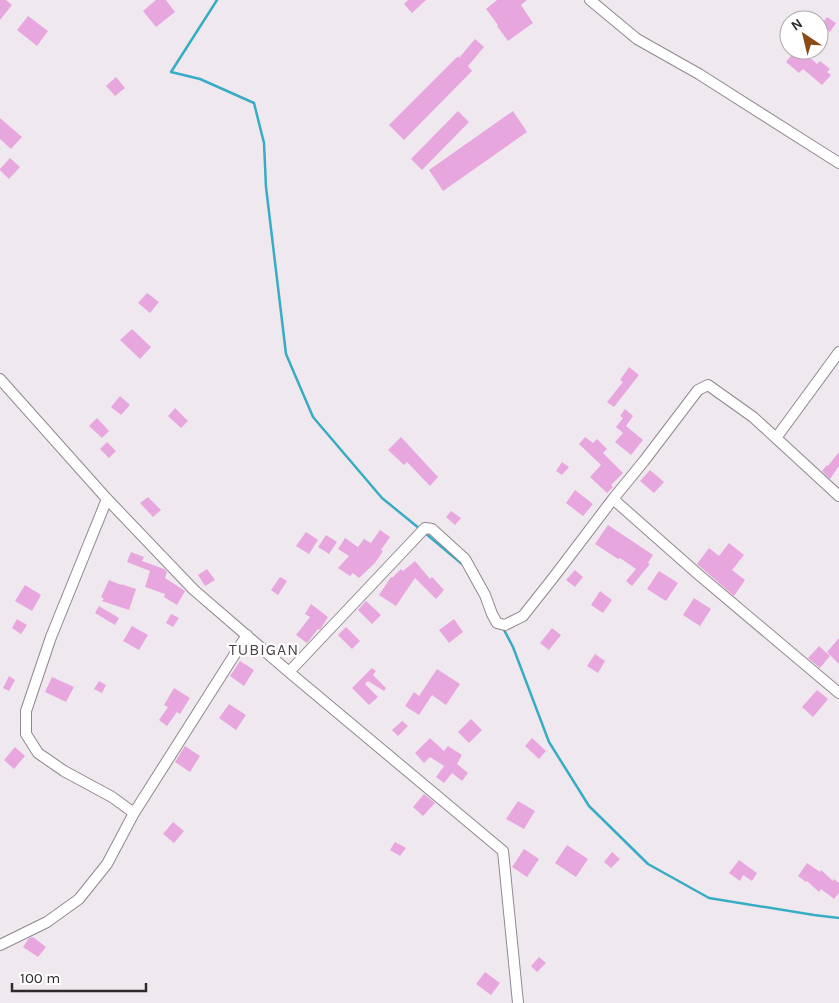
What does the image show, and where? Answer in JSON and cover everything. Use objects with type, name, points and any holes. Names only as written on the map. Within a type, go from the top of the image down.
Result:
[{"type":"street","points":[[590,0],[637,39],[699,74],[839,163]]},
{"type":"street","points":[[776,438],[839,352]]},
{"type":"street","points":[[0,379],[107,500],[194,590],[503,852],[518,1003]]},
{"type":"street","points":[[289,672],[422,532],[432,529],[464,559],[485,594],[497,623],[505,625],[523,616],[698,390],[708,385],[753,417],[839,496]]},
{"type":"street","points":[[613,499],[699,575],[839,693]]},
{"type":"street","points":[[107,500],[51,637],[26,711],[26,734],[38,753],[64,771],[112,797],[134,814]]},
{"type":"street","points":[[0,944],[47,922],[79,898],[108,864],[134,814],[247,635]]},
{"type":"building","points":[[0,0],[6,0],[12,5],[0,20]]},
{"type":"building","points":[[156,0],[166,0],[175,12],[156,27],[143,11]]},
{"type":"building","points":[[408,0],[426,0],[412,13],[404,4]]},
{"type":"building","points":[[497,0],[527,0],[521,5],[533,23],[508,41],[486,9]]},
{"type":"building","points":[[28,16],[48,31],[37,46],[17,30]]},
{"type":"building","points":[[829,18],[836,23],[829,31]]},
{"type":"building","points":[[475,39],[484,47],[468,66],[472,71],[404,140],[389,125],[458,56],[459,58]]},
{"type":"building","points":[[788,60],[812,60],[817,64],[820,61],[830,69],[827,72],[831,75],[822,85],[803,69],[799,73],[786,62]]},
{"type":"building","points":[[116,77],[125,88],[115,96],[106,86]]},
{"type":"building","points":[[458,111],[469,122],[422,170],[411,159]]},
{"type":"building","points":[[513,111],[527,132],[443,191],[429,170]]},
{"type":"building","points":[[0,118],[22,137],[11,149],[0,139]]},
{"type":"building","points":[[10,158],[20,167],[9,179],[0,169]]},
{"type":"building","points":[[147,293],[159,302],[150,313],[138,303]]},
{"type":"building","points":[[132,329],[151,347],[140,359],[120,340]]},
{"type":"building","points":[[629,367],[639,375],[614,407],[607,402],[623,382],[620,380]]},
{"type":"building","points":[[120,396],[130,405],[121,415],[111,407]]},
{"type":"building","points":[[175,408],[188,421],[181,428],[168,416]]},
{"type":"building","points":[[625,409],[633,416],[626,426],[643,440],[631,455],[615,442],[623,433],[616,427],[623,418],[620,416]]},
{"type":"building","points":[[97,418],[109,431],[102,438],[89,426]]},
{"type":"building","points":[[401,437],[438,477],[430,486],[407,462],[404,465],[388,450]]},
{"type":"building","points":[[585,437],[593,443],[597,439],[607,449],[603,453],[623,473],[611,485],[613,487],[607,493],[590,477],[601,465],[579,444]]},
{"type":"building","points":[[107,442],[116,451],[109,458],[100,449]]},
{"type":"building","points":[[839,452],[839,466],[830,479],[822,471]]},
{"type":"building","points":[[562,462],[569,467],[562,475],[556,471]]},
{"type":"building","points":[[650,470],[664,482],[654,493],[640,481]]},
{"type":"building","points":[[575,490],[593,504],[583,516],[566,503]]},
{"type":"building","points":[[148,497],[161,510],[153,517],[140,503]]},
{"type":"building","points":[[451,511],[461,518],[455,525],[446,517]]},
{"type":"building","points":[[608,525],[653,555],[648,563],[650,564],[632,586],[626,581],[636,569],[595,544]]},
{"type":"building","points":[[380,530],[390,537],[375,563],[359,578],[353,573],[350,576],[338,568],[349,556],[338,549],[345,538],[358,547],[364,539],[371,543]]},
{"type":"building","points":[[306,532],[318,540],[309,554],[296,546]]},
{"type":"building","points":[[326,535],[337,542],[329,554],[318,547]]},
{"type":"building","points":[[729,543],[744,555],[732,570],[745,580],[734,596],[697,564],[709,548],[719,556]]},
{"type":"building","points":[[131,552],[144,557],[142,561],[164,569],[167,572],[165,578],[185,591],[177,605],[164,597],[165,594],[145,587],[150,571],[127,562]]},
{"type":"building","points":[[415,561],[430,579],[432,577],[444,590],[436,599],[415,578],[396,606],[379,595],[391,577],[401,569],[403,571]]},
{"type":"building","points":[[207,569],[215,580],[205,586],[198,575]]},
{"type":"building","points":[[575,570],[583,577],[575,587],[566,580]]},
{"type":"building","points":[[659,571],[678,583],[666,601],[647,589]]},
{"type":"building","points":[[280,577],[287,581],[278,595],[271,590]]},
{"type":"building","points":[[109,580],[136,589],[129,610],[102,601],[104,599],[101,597]]},
{"type":"building","points":[[25,585],[41,595],[32,611],[15,601]]},
{"type":"building","points":[[600,591],[612,600],[603,613],[591,605]]},
{"type":"building","points":[[694,598],[711,609],[700,626],[683,615]]},
{"type":"building","points":[[366,601],[381,615],[372,624],[358,610]]},
{"type":"building","points":[[311,604],[328,617],[320,630],[318,629],[307,643],[296,635],[310,617],[305,614]]},
{"type":"building","points":[[99,606],[119,618],[115,625],[95,613]]},
{"type":"building","points":[[171,614],[179,618],[173,627],[166,623]]},
{"type":"building","points":[[17,619],[27,625],[21,634],[12,628]]},
{"type":"building","points":[[454,619],[463,632],[449,643],[439,630]]},
{"type":"building","points":[[132,626],[148,635],[139,650],[123,641]]},
{"type":"building","points":[[346,627],[360,641],[352,649],[338,635]]},
{"type":"building","points":[[552,628],[561,635],[549,650],[540,643]]},
{"type":"building","points":[[839,638],[839,664],[827,652]]},
{"type":"building","points":[[819,646],[830,656],[820,668],[808,658]]},
{"type":"building","points":[[595,654],[605,661],[598,673],[587,666]]},
{"type":"building","points":[[240,661],[254,670],[244,686],[230,676]]},
{"type":"building","points":[[372,668],[376,671],[373,675],[386,688],[384,691],[368,681],[365,684],[378,697],[369,705],[352,688]]},
{"type":"building","points":[[437,669],[460,684],[446,705],[432,695],[419,715],[405,706],[414,692],[419,696]]},
{"type":"building","points":[[9,676],[15,680],[9,691],[3,688]]},
{"type":"building","points":[[52,677],[74,687],[66,702],[45,692]]},
{"type":"building","points":[[99,681],[106,685],[102,693],[94,689]]},
{"type":"building","points":[[174,688],[190,698],[180,714],[177,712],[167,726],[159,720],[168,707],[164,705]]},
{"type":"building","points":[[817,690],[828,699],[813,717],[802,707]]},
{"type":"building","points":[[229,704],[246,715],[236,730],[219,718]]},
{"type":"building","points":[[471,719],[482,730],[469,743],[458,732]]},
{"type":"building","points":[[402,721],[408,726],[398,736],[392,730]]},
{"type":"building","points":[[430,738],[444,751],[448,746],[462,755],[457,764],[468,773],[462,781],[452,773],[444,783],[436,777],[444,766],[430,757],[424,763],[415,753]]},
{"type":"building","points":[[532,738],[546,751],[539,759],[525,746]]},
{"type":"building","points":[[185,746],[200,756],[190,772],[175,762]]},
{"type":"building","points":[[15,747],[25,756],[14,769],[4,760]]},
{"type":"building","points":[[424,794],[435,803],[423,816],[413,807]]},
{"type":"building","points":[[518,801],[535,811],[524,829],[506,819]]},
{"type":"building","points":[[173,822],[184,831],[174,843],[163,834]]},
{"type":"building","points":[[395,842],[406,848],[400,856],[390,850]]},
{"type":"building","points":[[567,845],[588,859],[576,877],[555,863]]},
{"type":"building","points":[[524,849],[539,859],[527,877],[512,867]]},
{"type":"building","points":[[612,852],[620,859],[611,868],[604,862]]},
{"type":"building","points":[[739,860],[757,873],[752,881],[743,875],[740,881],[729,873]]},
{"type":"building","points":[[807,863],[839,883],[839,893],[834,899],[821,889],[819,892],[798,876]]},
{"type":"building","points":[[33,937],[46,947],[38,957],[23,947],[29,938]]},
{"type":"building","points":[[539,957],[546,963],[537,972],[531,966]]},
{"type":"building","points":[[485,972],[500,983],[491,995],[476,984]]},
{"type":"waterway","points":[[217,0],[171,72],[200,79],[254,103],[264,143],[266,187],[286,354],[313,417],[382,498],[420,529]]},
{"type":"waterway","points":[[425,533],[462,564]]},
{"type":"waterway","points":[[503,628],[513,647],[549,742],[589,806],[648,864],[709,898],[839,918]]},
{"type":"district","name":"TUBIGAN","points":[[264,649]]}]
